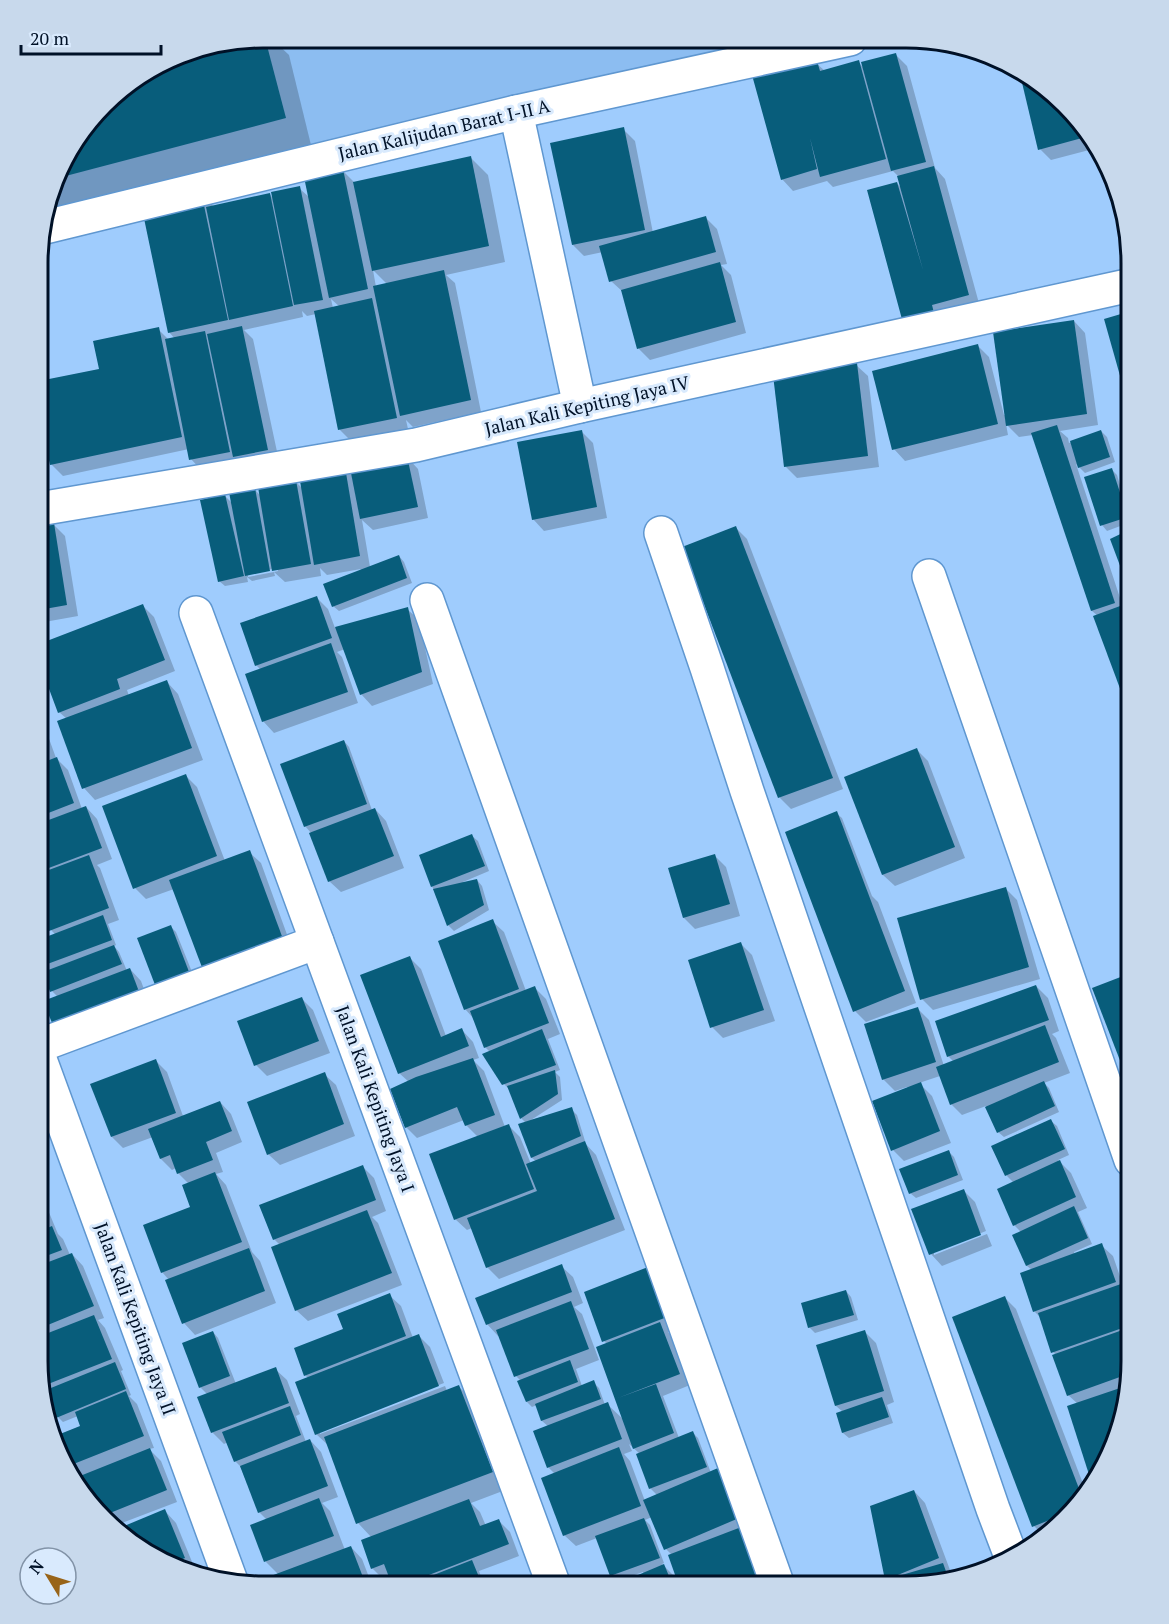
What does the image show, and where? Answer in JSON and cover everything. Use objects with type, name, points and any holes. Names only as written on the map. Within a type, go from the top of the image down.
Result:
[{"type":"street","name":"Jalan Kalijudan Barat I-II A","points":[[51,225],[516,112],[809,48]]},
{"type":"street","points":[[516,112],[580,406]]},
{"type":"street","name":"Jalan Kali Kepiting Jaya IV","points":[[48,507],[416,445],[580,406],[1121,287]]},
{"type":"street","points":[[661,533],[750,802],[1009,1550]]},
{"type":"street","points":[[929,576],[1121,1131]]},
{"type":"street","points":[[426,600],[774,1576]]},
{"type":"street","name":"Jalan Kali Kepiting Jaya I","points":[[196,613],[550,1576]]},
{"type":"street","points":[[48,1042],[317,942]]},
{"type":"street","name":"Jalan Kali Kepiting Jaya II","points":[[48,1081],[228,1573]]},
{"type":"shaded area","points":[[249,48],[783,48],[52,223],[64,180],[84,143],[101,121],[143,84],[180,64],[207,55]]},
{"type":"building","points":[[249,48],[268,48],[286,118],[66,176],[92,132],[121,101],[143,84],[168,70],[207,55]]},
{"type":"building","points":[[896,53],[926,162],[891,171],[861,62]]},
{"type":"building","points":[[859,60],[886,159],[820,177],[810,138],[817,169],[781,180],[752,75],[817,61],[820,71]]},
{"type":"building","points":[[1022,82],[1048,101],[1081,138],[1038,150]]},
{"type":"building","points":[[624,127],[645,230],[572,245],[550,143]]},
{"type":"building","points":[[471,156],[489,246],[372,271],[353,182]]},
{"type":"building","points":[[934,166],[969,295],[932,305],[934,313],[903,323],[867,190],[897,182],[923,270],[897,176]]},
{"type":"building","points":[[343,169],[368,289],[329,298],[304,177]]},
{"type":"building","points":[[300,186],[323,300],[294,305],[271,192]]},
{"type":"building","points":[[201,191],[228,320],[168,333],[141,204]]},
{"type":"building","points":[[270,193],[293,306],[229,320],[206,207]]},
{"type":"building","points":[[706,216],[716,252],[609,282],[599,246]]},
{"type":"building","points":[[720,262],[736,322],[637,349],[621,290]]},
{"type":"building","points":[[444,270],[471,400],[400,416],[373,286]]},
{"type":"building","points":[[372,298],[397,418],[338,430],[314,311]]},
{"type":"building","points":[[1121,314],[1121,379],[1104,319]]},
{"type":"building","points":[[1074,320],[1087,414],[1006,426],[993,332]]},
{"type":"building","points":[[242,326],[268,450],[233,457],[207,334]]},
{"type":"building","points":[[159,327],[182,437],[50,465],[48,379],[99,369],[93,341]]},
{"type":"building","points":[[205,331],[230,452],[189,460],[165,339]]},
{"type":"building","points":[[978,344],[998,424],[892,450],[872,371]]},
{"type":"building","points":[[857,363],[868,456],[784,467],[773,375]]},
{"type":"building","points":[[1057,425],[1115,603],[1091,611],[1031,433]]},
{"type":"building","points":[[582,430],[597,507],[532,520],[517,442]]},
{"type":"building","points":[[1101,430],[1110,457],[1078,468],[1070,441]]},
{"type":"building","points":[[407,456],[418,507],[360,519],[350,468]]},
{"type":"building","points":[[344,461],[360,556],[314,565],[298,469]]},
{"type":"building","points":[[1112,468],[1121,496],[1121,519],[1100,526],[1084,477]]},
{"type":"building","points":[[296,480],[311,564],[272,571],[258,487]]},
{"type":"building","points":[[255,488],[270,571],[245,576],[229,492]]},
{"type":"building","points":[[225,494],[244,576],[218,582],[200,500]]},
{"type":"building","points":[[54,523],[67,605],[48,608],[48,524]]},
{"type":"building","points":[[736,526],[833,778],[778,798],[682,547]]},
{"type":"building","points":[[1121,534],[1121,568],[1110,539]]},
{"type":"building","points":[[399,555],[407,578],[332,607],[323,584]]},
{"type":"building","points":[[317,596],[332,638],[255,666],[240,623]]},
{"type":"building","points":[[143,604],[165,660],[117,679],[120,689],[58,713],[48,686],[48,641]]},
{"type":"building","points":[[1121,606],[1121,691],[1093,616]]},
{"type":"building","points":[[408,607],[422,672],[360,695],[335,627]]},
{"type":"building","points":[[331,643],[348,692],[262,722],[245,674]]},
{"type":"building","points":[[167,680],[192,748],[82,789],[57,721]]},
{"type":"building","points":[[344,740],[367,804],[304,827],[280,764]]},
{"type":"building","points":[[917,748],[955,847],[882,875],[844,777]]},
{"type":"building","points":[[57,757],[74,803],[48,813],[48,760]]},
{"type":"building","points":[[186,774],[217,856],[133,889],[102,806]]},
{"type":"building","points":[[86,806],[102,848],[48,868],[48,820]]},
{"type":"building","points":[[375,808],[394,856],[328,882],[309,833]]},
{"type":"building","points":[[837,811],[905,991],[853,1012],[785,832]]},
{"type":"building","points":[[472,834],[485,866],[431,887],[419,855]]},
{"type":"building","points":[[250,850],[283,939],[203,970],[169,880]]},
{"type":"building","points":[[715,854],[730,904],[683,918],[668,868]]},
{"type":"building","points":[[89,855],[109,908],[49,931],[48,870]]},
{"type":"building","points":[[477,879],[484,905],[447,926],[433,889]]},
{"type":"building","points":[[1006,887],[1029,967],[920,1000],[897,918]]},
{"type":"building","points":[[103,915],[112,940],[48,964],[48,936]]},
{"type":"building","points":[[493,919],[519,989],[464,1010],[438,941]]},
{"type":"building","points":[[171,925],[191,977],[157,990],[137,938]]},
{"type":"building","points":[[741,942],[764,1010],[710,1028],[688,960]]},
{"type":"building","points":[[114,945],[122,964],[50,992],[48,970]]},
{"type":"building","points":[[410,956],[441,1037],[462,1028],[469,1046],[398,1074],[360,975]]},
{"type":"building","points":[[130,968],[143,1002],[57,1035],[48,1013],[48,999]]},
{"type":"building","points":[[1121,977],[1121,1063],[1092,988]]},
{"type":"building","points":[[1036,985],[1049,1020],[947,1057],[935,1021]]},
{"type":"building","points":[[535,986],[549,1023],[484,1048],[470,1011]]},
{"type":"building","points":[[302,997],[319,1041],[254,1066],[237,1021]]},
{"type":"building","points":[[918,1007],[936,1062],[882,1080],[864,1024]]},
{"type":"building","points":[[1045,1025],[1059,1062],[950,1105],[936,1067]]},
{"type":"building","points":[[542,1029],[556,1065],[502,1085],[482,1054]]},
{"type":"building","points":[[473,1058],[495,1115],[465,1126],[457,1107],[405,1128],[390,1089],[416,1077]]},
{"type":"building","points":[[156,1059],[176,1113],[111,1137],[90,1084]]},
{"type":"building","points":[[555,1070],[558,1094],[520,1119],[507,1086]]},
{"type":"building","points":[[325,1072],[344,1124],[267,1155],[247,1102]]},
{"type":"building","points":[[1044,1081],[1055,1106],[997,1133],[985,1107]]},
{"type":"building","points":[[921,1082],[940,1131],[891,1151],[872,1101]]},
{"type":"building","points":[[220,1101],[232,1131],[206,1142],[213,1160],[177,1174],[170,1155],[160,1159],[148,1129]]},
{"type":"building","points":[[572,1107],[581,1136],[531,1158],[518,1124]]},
{"type":"building","points":[[1051,1119],[1065,1149],[1005,1176],[991,1146]]},
{"type":"building","points":[[509,1124],[534,1189],[454,1220],[429,1154]]},
{"type":"building","points":[[585,1141],[615,1219],[486,1268],[467,1218],[537,1191],[526,1164]]},
{"type":"building","points":[[949,1150],[958,1175],[909,1194],[899,1169]]},
{"type":"building","points":[[1060,1160],[1076,1197],[1013,1226],[997,1189]]},
{"type":"building","points":[[363,1165],[376,1200],[273,1240],[259,1205]]},
{"type":"building","points":[[215,1172],[242,1242],[161,1273],[143,1225],[190,1207],[182,1185]]},
{"type":"building","points":[[964,1189],[981,1235],[929,1255],[911,1209]]},
{"type":"building","points":[[1074,1206],[1088,1238],[1026,1266],[1012,1235]]},
{"type":"building","points":[[367,1210],[392,1273],[295,1311],[271,1247]]},
{"type":"building","points":[[52,1226],[62,1250],[48,1255],[48,1228]]},
{"type":"building","points":[[1102,1243],[1116,1282],[1033,1312],[1020,1273]]},
{"type":"building","points":[[249,1248],[265,1291],[182,1324],[165,1280]]},
{"type":"building","points":[[72,1253],[94,1306],[48,1325],[48,1262]]},
{"type":"building","points":[[562,1264],[572,1292],[486,1325],[475,1298]]},
{"type":"building","points":[[648,1267],[667,1317],[602,1342],[584,1292]]},
{"type":"building","points":[[1121,1284],[1121,1328],[1051,1353],[1038,1313]]},
{"type":"building","points":[[846,1290],[854,1315],[808,1328],[801,1303]]},
{"type":"building","points":[[390,1293],[406,1336],[304,1376],[294,1348],[343,1329],[337,1314]]},
{"type":"building","points":[[1005,1296],[1079,1489],[1052,1519],[1032,1527],[952,1317]]},
{"type":"building","points":[[571,1301],[589,1349],[514,1377],[496,1330]]},
{"type":"building","points":[[94,1315],[112,1359],[49,1384],[48,1333]]},
{"type":"building","points":[[660,1322],[680,1374],[618,1398],[656,1384],[674,1433],[633,1449],[596,1347]]},
{"type":"building","points":[[865,1330],[884,1391],[835,1406],[816,1345]]},
{"type":"building","points":[[213,1331],[230,1376],[199,1388],[182,1343]]},
{"type":"building","points":[[1121,1331],[1121,1377],[1067,1396],[1052,1355]]},
{"type":"building","points":[[419,1334],[439,1386],[315,1435],[295,1382]]},
{"type":"building","points":[[570,1360],[578,1382],[526,1402],[517,1381]]},
{"type":"building","points":[[115,1362],[126,1389],[56,1418],[50,1388]]},
{"type":"building","points":[[276,1367],[289,1403],[211,1433],[197,1397]]},
{"type":"building","points":[[594,1380],[601,1399],[541,1421],[535,1404]]},
{"type":"building","points":[[459,1385],[493,1472],[356,1524],[324,1437]]},
{"type":"building","points":[[1119,1388],[1110,1430],[1089,1474],[1067,1406]]},
{"type":"building","points":[[126,1391],[144,1436],[74,1464],[60,1434],[80,1426],[75,1412]]},
{"type":"building","points":[[882,1397],[889,1417],[842,1433],[836,1413]]},
{"type":"building","points":[[608,1402],[622,1439],[547,1468],[533,1431]]},
{"type":"building","points":[[290,1406],[301,1435],[234,1462],[222,1432]]},
{"type":"building","points":[[693,1431],[707,1467],[649,1489],[636,1454]]},
{"type":"building","points":[[310,1439],[328,1486],[258,1513],[240,1466]]},
{"type":"building","points":[[619,1447],[641,1506],[563,1536],[541,1478]]},
{"type":"building","points":[[150,1448],[167,1490],[111,1513],[81,1476]]},
{"type":"building","points":[[718,1468],[739,1518],[664,1550],[643,1500]]},
{"type":"building","points":[[914,1490],[939,1558],[895,1576],[884,1576],[870,1506]]},
{"type":"building","points":[[319,1498],[334,1536],[264,1562],[250,1525]]},
{"type":"building","points":[[469,1499],[480,1526],[499,1519],[509,1544],[426,1576],[389,1576],[384,1564],[371,1569],[361,1540]]},
{"type":"building","points":[[165,1509],[185,1558],[180,1560],[168,1554],[143,1540],[125,1526]]},
{"type":"building","points":[[644,1518],[660,1558],[610,1576],[595,1536]]},
{"type":"building","points":[[744,1526],[762,1576],[675,1576],[668,1555]]},
{"type":"building","points":[[351,1546],[363,1576],[271,1576]]},
{"type":"building","points":[[472,1560],[479,1576],[431,1576]]},
{"type":"building","points":[[943,1563],[946,1572],[898,1576]]},
{"type":"building","points":[[664,1564],[669,1576],[636,1576]]}]
